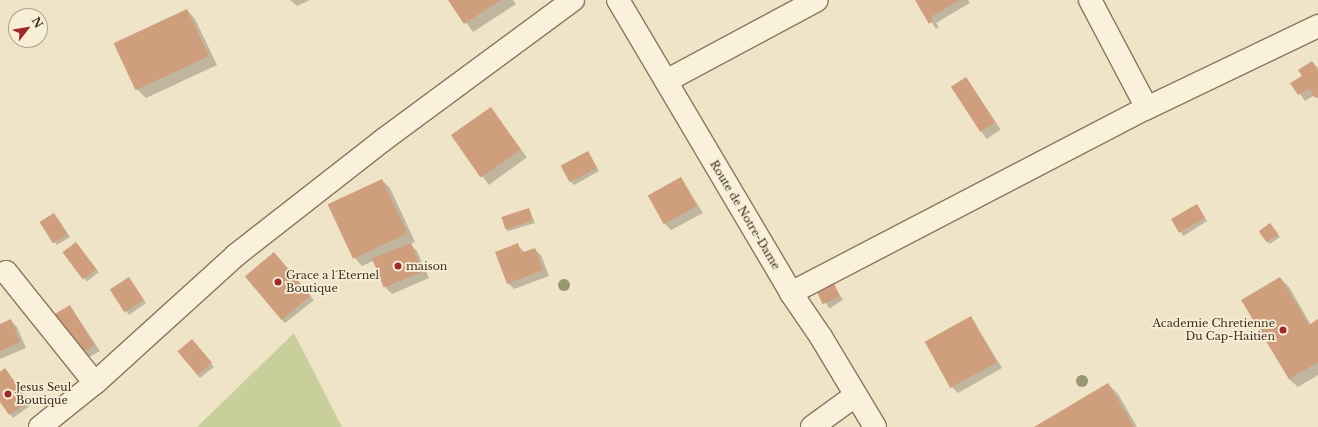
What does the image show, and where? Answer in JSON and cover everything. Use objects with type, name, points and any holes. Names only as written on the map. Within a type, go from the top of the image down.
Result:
[{"type":"street","points":[[40,427],[95,383],[236,255],[383,140],[573,0]]},
{"type":"street","name":"Route de Notre-Dame","points":[[618,0],[791,293],[875,427]]},
{"type":"street","points":[[666,81],[817,0]]},
{"type":"street","points":[[1090,0],[1147,108]]},
{"type":"street","points":[[791,293],[1147,108],[1318,26]]},
{"type":"street","points":[[6,272],[95,383]]},
{"type":"street","points":[[812,427],[856,395]]},
{"type":"green space","points":[[294,333],[342,427],[197,427]]},
{"type":"building","points":[[448,0],[501,0],[464,24]]},
{"type":"building","points":[[915,0],[959,0],[931,17],[933,21],[929,24]]},
{"type":"building","points":[[187,9],[209,56],[136,90],[114,43]]},
{"type":"building","points":[[1312,61],[1318,70],[1318,96],[1315,98],[1309,89],[1298,95],[1290,83],[1302,76],[1298,70]]},
{"type":"building","points":[[966,77],[995,122],[980,132],[951,87]]},
{"type":"building","points":[[491,107],[521,150],[481,178],[451,135]]},
{"type":"building","points":[[588,151],[597,168],[570,182],[561,166]]},
{"type":"building","points":[[681,177],[697,206],[664,224],[648,195]]},
{"type":"building","points":[[382,179],[407,233],[353,259],[328,204]]},
{"type":"building","points":[[1197,204],[1205,218],[1179,233],[1171,219]]},
{"type":"building","points":[[529,208],[533,220],[505,229],[501,217]]},
{"type":"building","points":[[54,213],[67,234],[53,243],[40,222]]},
{"type":"building","points":[[1270,223],[1278,234],[1267,243],[1259,231]]},
{"type":"building","points":[[76,242],[96,269],[83,279],[62,252]]},
{"type":"building","name":"maison","points":[[411,243],[423,272],[384,287],[372,259]]},
{"type":"building","points":[[518,243],[521,253],[535,248],[543,270],[507,284],[495,252]]},
{"type":"building","points":[[274,252],[311,296],[282,320],[245,276]]},
{"type":"building","points":[[129,277],[144,300],[124,312],[110,290]]},
{"type":"building","points":[[1280,277],[1309,325],[1318,319],[1318,362],[1289,379],[1241,300]]},
{"type":"building","points":[[833,281],[840,297],[823,304],[816,289]]},
{"type":"building","points":[[70,305],[94,345],[75,357],[51,316]]},
{"type":"building","points":[[971,316],[997,362],[950,388],[925,342]]},
{"type":"building","points":[[11,319],[20,342],[0,351],[0,324]]},
{"type":"building","points":[[192,339],[212,363],[197,375],[177,351]]},
{"type":"building","points":[[5,368],[29,402],[9,415],[0,402],[0,372]]},
{"type":"building","points":[[1108,383],[1134,427],[1034,427]]},
{"type":"place","name":"maison","points":[[398,266]]},
{"type":"place","name":"Grace a l´Eternel Boutique","points":[[278,282]]},
{"type":"place","name":"Academie Chretienne Du Cap-Haitien","points":[[1283,330]]},
{"type":"place","name":"Jesus Seul Boutique","points":[[8,394]]}]
